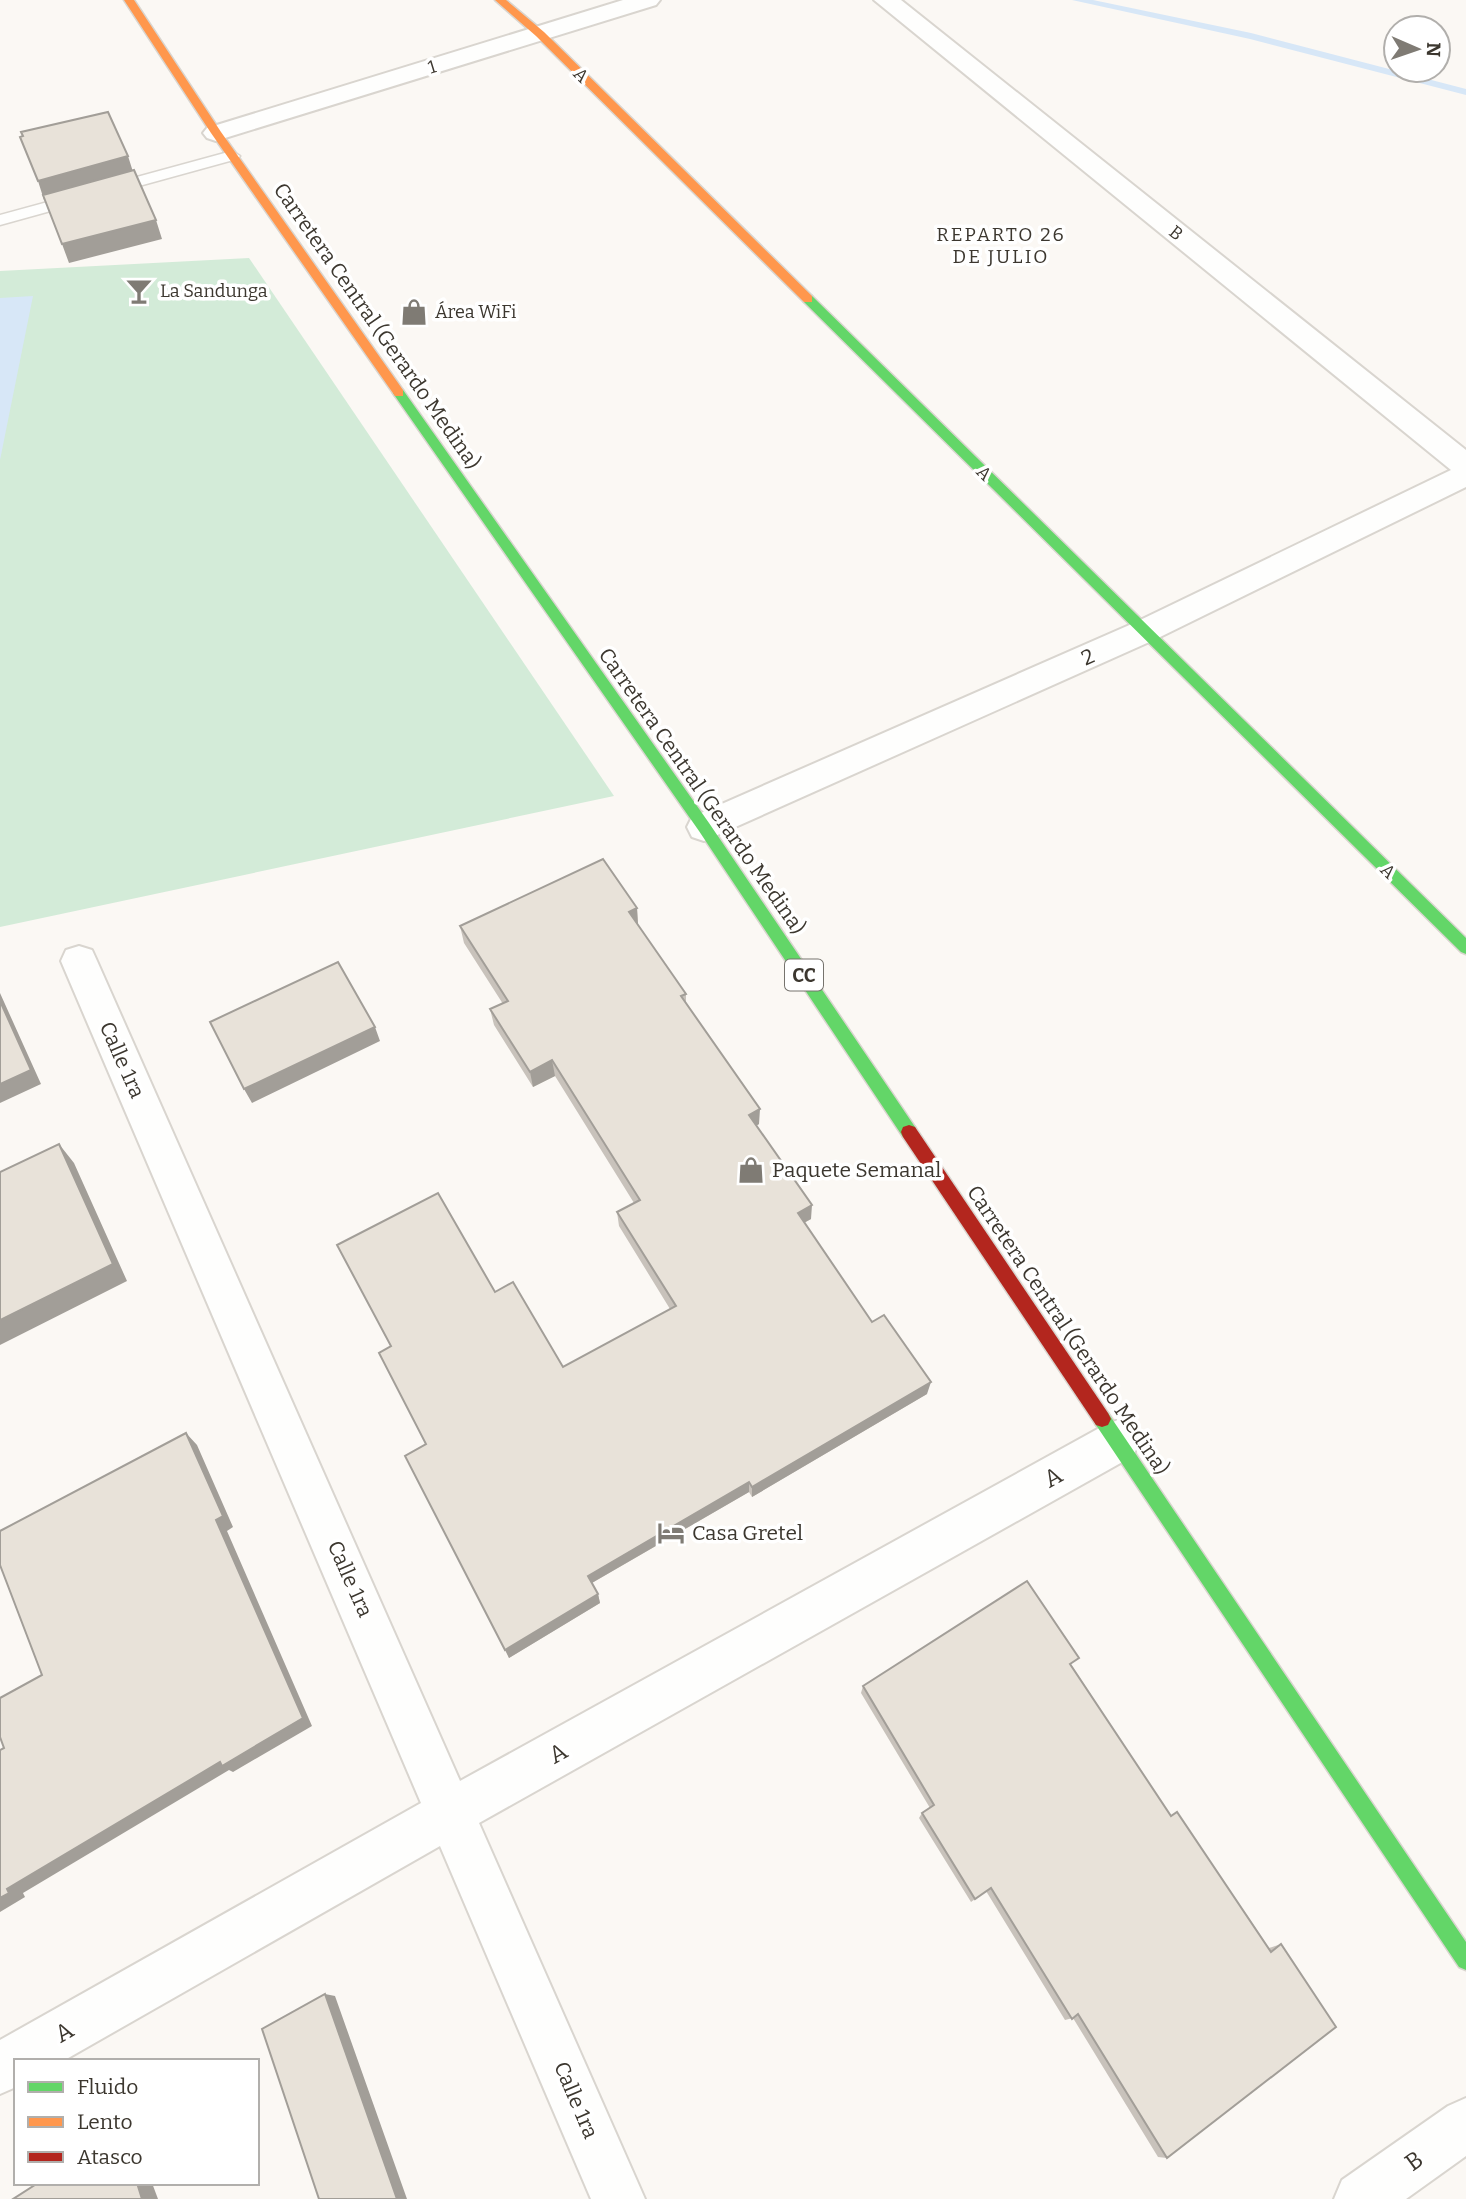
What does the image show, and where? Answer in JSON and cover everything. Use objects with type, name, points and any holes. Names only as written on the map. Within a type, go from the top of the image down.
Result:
[{"type":"main road","name":"Carretera Central (Gerardo Medina)","points":[[129,0],[216,133],[704,827],[1466,1960]]},
{"type":"main road","name":"A","points":[[500,0],[540,34],[1466,948]]},
{"type":"street","name":"1","points":[[216,133],[648,0]]},
{"type":"street","name":"B","points":[[886,0],[1466,466]]},
{"type":"street","name":"2","points":[[704,827],[1145,631],[1466,475]]},
{"type":"street","name":"Calle 1ra","points":[[79,961],[452,1812],[618,2199]]},
{"type":"street","name":"A","points":[[16,2059],[452,1812],[1118,1441]]},
{"type":"street","name":"B","points":[[1362,2199],[1466,2124]]},
{"type":"lane","points":[[0,220],[232,156]]},
{"type":"green space","points":[[249,258],[614,796],[0,927],[0,271]]},
{"type":"water","points":[[33,296],[0,460],[0,298]]},
{"type":"building","points":[[108,112],[128,156],[38,181],[20,137],[23,136],[21,132]]},
{"type":"building","points":[[134,170],[156,220],[62,244],[43,195]]},
{"type":"building","points":[[603,859],[637,908],[629,912],[686,994],[681,996],[760,1109],[749,1115],[812,1205],[798,1213],[872,1322],[884,1315],[931,1382],[752,1487],[749,1482],[588,1576],[598,1594],[505,1650],[405,1456],[426,1444],[379,1353],[391,1346],[337,1245],[438,1193],[495,1292],[513,1282],[563,1367],[676,1306],[617,1212],[640,1200],[552,1060],[530,1072],[490,1009],[508,1001],[460,926]]},
{"type":"building","points":[[338,962],[375,1027],[244,1089],[210,1022]]},
{"type":"building","points":[[0,1001],[31,1070],[0,1084]]},
{"type":"building","points":[[59,1144],[113,1264],[0,1320],[0,1172]]},
{"type":"building","points":[[186,1433],[223,1516],[216,1520],[303,1718],[222,1766],[220,1762],[7,1889],[9,1893],[0,1898],[0,1750],[4,1748],[0,1737],[0,1698],[42,1675],[0,1565],[0,1531]]},
{"type":"building","points":[[1027,1581],[1079,1658],[1070,1664],[1171,1816],[1177,1812],[1271,1952],[1281,1944],[1336,2027],[1167,2158],[1078,2014],[1072,2019],[991,1888],[975,1899],[922,1813],[934,1805],[863,1686]]},
{"type":"building","points":[[325,1994],[397,2199],[319,2199],[262,2029]]},
{"type":"building","points":[[35,2185],[138,2185],[142,2199],[13,2199]]},
{"type":"waterway","points":[[1077,0],[1251,36],[1466,92]]},
{"type":"traffic: fast","points":[[808,299],[1466,948]]},
{"type":"traffic: fast","points":[[399,393],[704,827],[909,1132]]},
{"type":"traffic: fast","points":[[1102,1419],[1466,1960]]},
{"type":"traffic: slow","points":[[129,0],[216,133],[399,393]]},
{"type":"traffic: slow","points":[[500,0],[540,34],[808,299]]},
{"type":"traffic: jam","points":[[909,1132],[1102,1419]]},
{"type":"place","name":"La Sandunga","points":[[139,291]]},
{"type":"place","name":"Área WiFi","points":[[414,312]]},
{"type":"place","name":"Paquete Semanal","points":[[751,1170]]},
{"type":"place","name":"Casa Gretel","points":[[671,1533]]},
{"type":"district","name":"REPARTO 26 DE JULIO","points":[[1001,245]]}]
